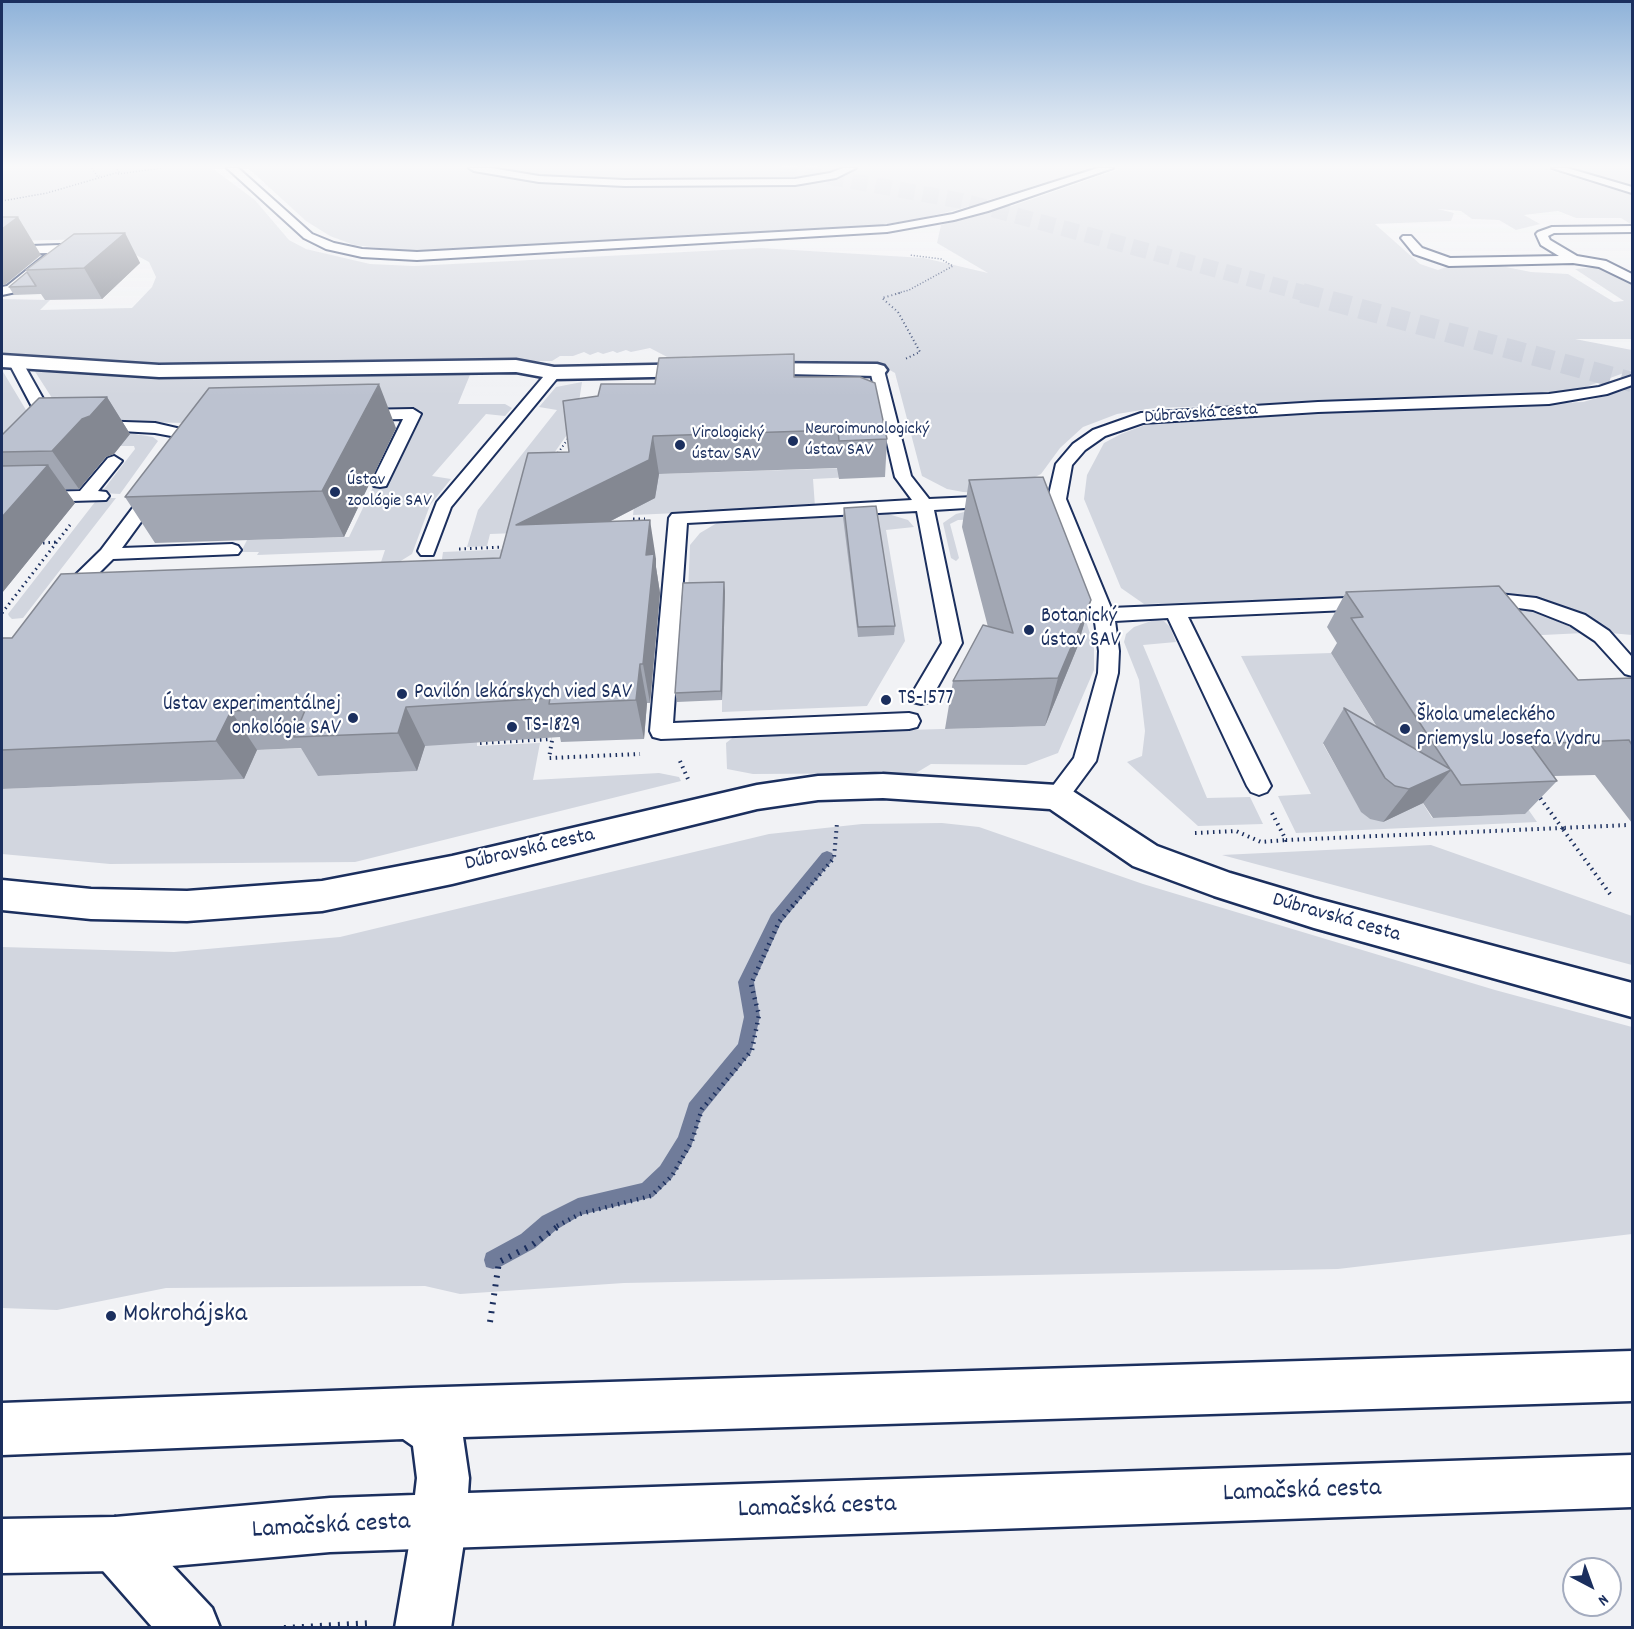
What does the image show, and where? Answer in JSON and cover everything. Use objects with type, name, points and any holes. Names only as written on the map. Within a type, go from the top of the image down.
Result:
[{"type":"street","points":[[9,362],[200,372],[516,366],[554,373],[796,368],[877,370]]},
{"type":"street","name":"Dúbravská cesta","points":[[2,895],[91,904],[187,906],[322,896],[452,870],[757,798],[818,788],[883,786],[1057,797],[1145,856],[1226,886],[1325,916],[1632,1000]]},
{"type":"street","points":[[2,1429],[411,1413],[1632,1376]]},
{"type":"street","points":[[411,1413],[431,1428],[438,1439],[443,1478],[440,1522],[424,1624]]},
{"type":"street","name":"Lamačská cesta","points":[[2,1546],[116,1544],[330,1525],[1632,1481]]},
{"type":"street","points":[[116,1544],[192,1628]]},
{"type":"lane","points":[[326,244],[362,253],[417,256],[626,244]]},
{"type":"lane","points":[[1412,244],[1418,251],[1449,262],[1573,259],[1602,264],[1619,270],[1632,279]]},
{"type":"lane","points":[[1548,244],[1573,259]]},
{"type":"lane","points":[[2,250],[60,249],[11,289],[2,291]]},
{"type":"lane","points":[[9,362],[44,424],[194,429],[192,442],[108,554],[50,613]]},
{"type":"lane","points":[[877,370],[903,477],[924,504],[952,642],[921,698]]},
{"type":"lane","points":[[427,551],[443,506],[554,373]]},
{"type":"lane","name":"Dúbravská cesta","points":[[1057,499],[1064,464],[1079,447],[1099,434],[1140,418],[1318,407],[1549,399],[1602,391],[1632,380]]},
{"type":"lane","points":[[338,415],[413,414],[380,482]]},
{"type":"lane","points":[[2,498],[92,496],[114,460]]},
{"type":"lane","points":[[1035,500],[1057,499],[1104,615],[1109,651],[1108,672],[1085,761],[1057,797]]},
{"type":"lane","points":[[909,721],[661,731],[678,518],[1012,501]]},
{"type":"lane","points":[[108,554],[232,550]]},
{"type":"lane","points":[[1456,599],[1491,598],[1536,604],[1578,620],[1602,636],[1632,669]]},
{"type":"lane","points":[[1104,615],[1386,602]]},
{"type":"lane","points":[[1175,611],[1259,786]]},
{"type":"path","points":[[901,254],[941,259],[953,266],[909,290],[882,298],[898,312],[920,352],[907,359]]},
{"type":"path","points":[[556,456],[574,429]]},
{"type":"path","points":[[2,613],[92,496]]},
{"type":"path","points":[[43,543],[56,542]]},
{"type":"path","points":[[455,549],[510,547]]},
{"type":"path","points":[[553,730],[549,758],[641,754]]},
{"type":"path","points":[[480,743],[552,739]]},
{"type":"path","points":[[1259,786],[1286,840]]},
{"type":"path","points":[[1532,786],[1610,894]]},
{"type":"path","points":[[1195,833],[1236,831],[1261,842],[1628,825]]},
{"type":"path","points":[[490,1322],[499,1262],[532,1245],[552,1229],[580,1214],[651,1196],[672,1176],[692,1141],[702,1109],[752,1050],[759,1015],[751,984],[778,922],[834,858],[838,828]]},
{"type":"path","points":[[284,1628],[424,1624]]},
{"type":"shaded area","points":[[115,244],[297,244],[306,249],[370,264],[414,266],[761,248],[924,258],[988,273],[939,244],[1398,244],[1420,264],[1438,270],[1454,264],[1486,263],[1531,272],[1568,274],[1614,302],[1624,301],[1575,269],[1595,267],[1611,271],[1632,285],[1632,339],[1575,339],[1632,350],[1632,370],[1583,388],[1541,395],[1154,408],[1117,414],[1083,427],[1060,448],[1041,474],[1021,484],[981,493],[947,489],[922,476],[895,373],[881,365],[762,366],[743,355],[734,358],[718,356],[710,359],[704,356],[696,359],[691,356],[671,359],[650,348],[631,352],[626,350],[603,354],[598,352],[590,355],[584,352],[573,356],[560,356],[552,361],[228,367],[103,363],[2,355],[2,299],[50,300],[40,310],[132,308],[152,287],[156,277],[149,262]]},
{"type":"shaded area","points":[[351,244],[542,244],[405,251]]},
{"type":"shaded area","points":[[2,370],[35,425],[2,464]]},
{"type":"shaded area","points":[[34,370],[185,377],[472,370],[458,404],[505,404],[512,408],[505,416],[486,414],[432,476],[451,479],[430,505],[412,554],[399,562],[380,565],[385,550],[257,555],[259,552],[236,552],[243,548],[247,540],[349,537],[373,487],[386,486],[421,410],[222,413],[187,423],[86,421],[61,412]]},
{"type":"shaded area","points":[[582,382],[576,422],[528,490],[517,533],[490,534],[487,546],[467,547],[478,510],[557,410],[539,407],[556,387]]},
{"type":"shaded area","points":[[1632,388],[1632,635],[1610,633],[1534,598],[1503,593],[1144,604],[1121,588],[1084,499],[1087,475],[1104,443],[1145,425],[1209,417],[1583,402]]},
{"type":"shaded area","points":[[123,432],[153,437],[158,441],[120,494],[101,493],[135,449],[134,446],[111,446],[2,480]]},
{"type":"shaded area","points":[[850,468],[852,477],[813,479],[815,507],[633,515],[637,480],[655,498],[658,474]]},
{"type":"shaded area","points":[[104,498],[116,498],[23,618],[12,619],[8,614],[95,502]]},
{"type":"shaded area","points":[[964,512],[993,519],[958,520],[950,524],[959,558],[956,561],[951,558],[943,523],[956,514]]},
{"type":"shaded area","points":[[885,513],[908,520],[914,527],[886,530],[905,641],[867,706],[722,712],[722,700],[688,593],[690,545],[700,533],[717,523]]},
{"type":"shaded area","points":[[513,549],[487,649],[442,559],[443,552]]},
{"type":"shaded area","points":[[1077,591],[1094,647],[1094,670],[1058,753],[1026,765],[931,764],[916,773],[753,774],[727,769],[726,743],[736,735],[1045,726]]},
{"type":"shaded area","points":[[1473,603],[1525,607],[1584,633],[1522,636],[1475,606],[1192,617],[1191,614]]},
{"type":"shaded area","points":[[1154,620],[1164,621],[1170,627],[1176,642],[1143,645],[1207,798],[1250,797],[1263,824],[1198,826],[1127,762],[1142,756],[1145,731],[1139,680],[1124,642],[1126,634],[1134,627]]},
{"type":"shaded area","points":[[1331,653],[1386,742],[1323,744],[1361,811],[1370,819],[1409,781],[1432,818],[1524,814],[1507,779],[1537,822],[1296,833],[1278,796],[1311,794],[1241,656]]},
{"type":"shaded area","points":[[477,740],[477,746],[540,743],[533,780],[659,773],[679,777],[681,781],[355,862],[110,864],[2,854],[2,789],[244,779],[257,750],[330,747],[319,776],[417,771],[426,743]]},
{"type":"shaded area","points":[[942,823],[979,827],[1143,884],[1495,990],[1632,1027],[1632,1234],[1338,1269],[624,1283],[460,1294],[425,1286],[166,1288],[57,1310],[2,1308],[2,947],[174,952],[340,937],[769,834],[862,824]]},
{"type":"shaded area","points":[[1431,845],[1632,916],[1632,965],[1222,855]]},
{"type":"building","points":[[61,244],[112,244],[84,268],[26,270]]},
{"type":"building","points":[[27,272],[36,286],[9,287]]},
{"type":"building","points":[[794,354],[794,377],[860,377],[875,383],[887,439],[839,441],[838,430],[653,436],[649,460],[516,525],[650,520],[646,555],[654,554],[643,664],[640,664],[636,700],[549,704],[550,698],[406,707],[398,733],[294,737],[306,708],[231,711],[216,741],[2,750],[2,638],[12,638],[61,574],[500,558],[528,453],[569,452],[563,401],[598,396],[601,384],[655,384],[659,358]]},
{"type":"building","points":[[379,384],[322,491],[125,497],[209,388]]},
{"type":"building","points":[[107,397],[90,416],[82,419],[52,451],[2,452],[2,435],[39,398]]},
{"type":"building","points":[[48,465],[2,517],[2,466]]},
{"type":"building","points":[[1043,477],[1091,600],[1058,678],[953,681],[983,625],[1013,633],[969,480]]},
{"type":"building","points":[[876,506],[895,626],[858,627],[844,508]]},
{"type":"building","points":[[724,582],[721,691],[675,693],[683,583]]},
{"type":"building","points":[[1499,586],[1578,680],[1632,678],[1632,745],[1629,740],[1530,744],[1557,781],[1461,785],[1451,770],[1409,789],[1395,786],[1385,778],[1344,708],[1450,769],[1351,618],[1363,617],[1346,592]]},
{"type":"waterway","points":[[493,1260],[528,1241],[549,1223],[578,1207],[647,1191],[666,1172],[685,1141],[695,1109],[745,1048],[752,1017],[746,982],[776,919],[827,857]]},
{"type":"tunnel","points":[[1122,244],[1307,294]]},
{"type":"tunnel","points":[[1302,293],[1632,382]]},
{"type":"place","name":"Neuroimunologický ústav SAV","points":[[793,441]]},
{"type":"place","name":"Virologický ústav SAV","points":[[680,445]]},
{"type":"place","name":"Ústav zoológie SAV","points":[[335,492]]},
{"type":"place","name":"Botanický ústav SAV","points":[[1029,630]]},
{"type":"place","name":"Pavilón lekárskych vied SAV","points":[[402,694]]},
{"type":"place","name":"TS-1577","points":[[886,700]]},
{"type":"place","name":"Ústav experimentálnej onkológie SAV","points":[[353,718]]},
{"type":"place","name":"TS-1829","points":[[512,727]]},
{"type":"place","name":"Škola umeleckého priemyslu Josefa Vydru","points":[[1405,729]]},
{"type":"place","name":"Mokrohájska","points":[[111,1316]]}]
